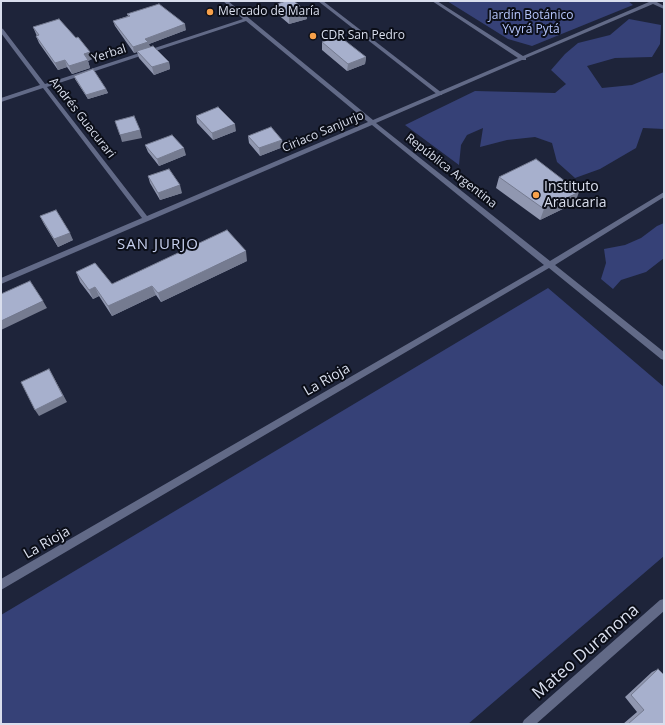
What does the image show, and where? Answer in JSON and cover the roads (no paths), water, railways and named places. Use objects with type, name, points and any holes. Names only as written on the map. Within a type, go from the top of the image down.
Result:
[{"type":"street","name":"República Argentina","points":[[225,1],[373,123],[551,264],[664,357]]},
{"type":"street","points":[[320,1],[440,94]]},
{"type":"street","points":[[434,1],[524,59]]},
{"type":"street","points":[[652,2],[664,8]]},
{"type":"street","name":"Ciriaco Sanjurjo","points":[[1,281],[524,59],[652,2]]},
{"type":"street","name":"Yerbal","points":[[1,100],[247,19]]},
{"type":"street","name":"Andrés Guacurari","points":[[1,30],[42,86],[146,219]]},
{"type":"street","name":"La Rioja","points":[[1,585],[551,264],[664,194]]},
{"type":"street","name":"Mateo Duranona","points":[[528,724],[664,604]]},
{"type":"place","name":"Mercado de María","points":[[210,12]]},
{"type":"place","name":"CDR San Pedro","points":[[313,36]]},
{"type":"place","name":"Instituto Araucaria","points":[[536,195]]},
{"type":"district","name":"SAN JURJO","points":[[158,245]]},
{"type":"park label","name":"Jardín Botánico Yvyrá Pytá","points":[[531,23]]}]
